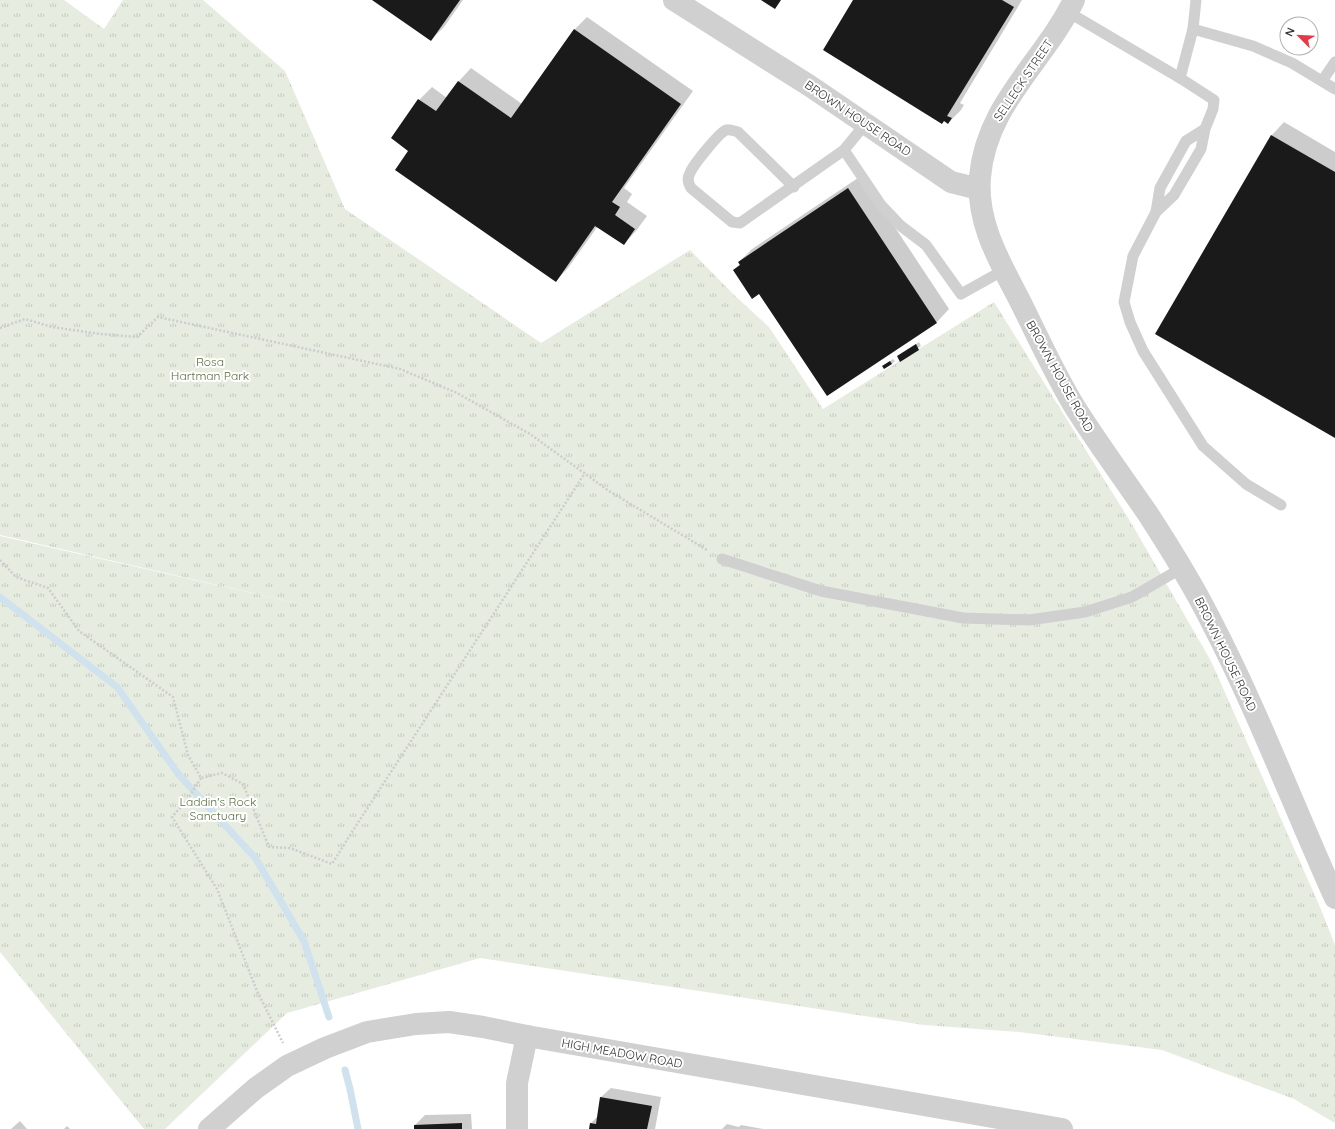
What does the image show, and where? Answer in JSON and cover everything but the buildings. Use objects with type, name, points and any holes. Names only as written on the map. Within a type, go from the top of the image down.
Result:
[{"type":"street","name":"BROWN HOUSE ROAD","points":[[674,0],[810,86],[951,182],[980,189],[981,211],[986,231],[1004,270],[1075,408],[1148,515],[1182,568],[1209,617],[1243,686],[1335,898]]},
{"type":"street","name":"SELLECK STREET","points":[[980,189],[983,157],[995,121],[1010,95],[1071,6]]},
{"type":"street","name":"HIGH MEADOW ROAD","points":[[209,1129],[256,1088],[293,1063],[324,1048],[367,1032],[416,1024],[449,1022],[1062,1129]]},
{"type":"street","points":[[517,1129],[517,1083],[527,1036]]},
{"type":"lane","points":[[1180,78],[1193,29],[1196,0]]},
{"type":"lane","points":[[1071,6],[1214,100],[1213,109],[1205,128],[1201,149],[1174,195],[1156,212]]},
{"type":"lane","points":[[1193,29],[1253,46],[1292,63],[1335,89]]},
{"type":"lane","points":[[1322,81],[1335,62]]},
{"type":"lane","points":[[794,187],[738,132],[731,130],[725,130],[701,156],[689,173],[688,180],[691,188],[732,222],[737,224],[794,187],[844,150],[866,123]]},
{"type":"lane","points":[[1205,128],[1186,141],[1160,188],[1156,212],[1133,256],[1124,302],[1130,322],[1143,351],[1204,446],[1246,484],[1281,505]]},
{"type":"lane","points":[[844,150],[881,205],[902,226],[926,245],[961,294],[1004,270]]},
{"type":"lane","points":[[722,559],[828,592],[963,618],[1029,620],[1085,612],[1132,597],[1182,568]]},
{"type":"path","points":[[0,328],[25,319],[52,326],[87,332],[137,337],[158,317],[400,369],[457,393],[530,434],[609,491],[722,559]]},
{"type":"path","points":[[293,1063],[257,991],[216,889],[172,817],[201,778],[222,773],[243,784],[269,847],[290,848],[332,864],[585,473]]},
{"type":"path","points":[[0,560],[16,577],[48,588],[79,631],[173,696],[188,755],[201,778]]},
{"type":"green space","points":[[0,0],[64,0],[104,29],[123,0],[203,0],[285,71],[345,209],[541,343],[690,250],[733,294],[769,327],[823,409],[994,302],[1133,526],[1211,661],[1320,907],[1335,945],[1335,1123],[1294,1099],[1162,1050],[1019,1032],[924,1025],[480,958],[287,1013],[165,1129],[144,1129],[0,952],[0,536],[358,617],[0,535]]},
{"type":"waterway","points":[[0,597],[117,687],[179,775],[256,859],[304,941],[329,1017]]},
{"type":"waterway","points":[[345,1070],[358,1129]]},
{"type":"park label","name":"Rosa Hartman Park","points":[[210,368]]},
{"type":"park label","name":"Laddin's Rock Sanctuary","points":[[218,808]]}]
